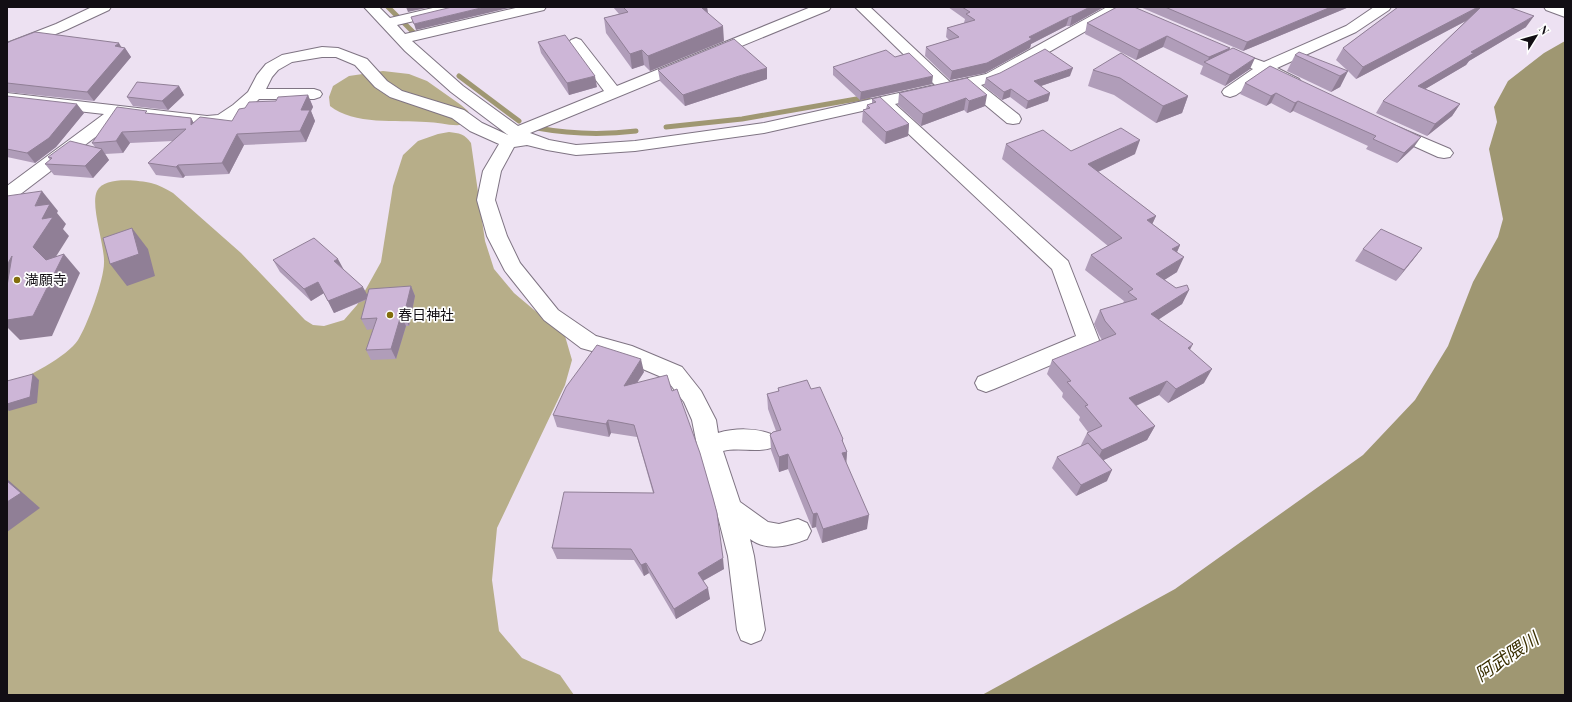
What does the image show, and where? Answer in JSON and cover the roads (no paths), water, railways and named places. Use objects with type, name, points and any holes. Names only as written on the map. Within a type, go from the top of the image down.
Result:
[{"type":"street","points":[[7,47],[61,27],[104,7]]},
{"type":"street","points":[[371,7],[402,39],[457,89],[518,138]]},
{"type":"street","points":[[387,23],[456,7]]},
{"type":"street","points":[[402,39],[539,7]]},
{"type":"street","points":[[752,630],[741,556],[729,509],[709,445],[704,420],[693,397],[674,374],[624,352],[588,342],[551,315],[512,266],[497,236],[486,200],[492,171],[501,153],[518,138],[614,93],[824,7]]},
{"type":"street","points":[[862,7],[947,88]]},
{"type":"street","points":[[1230,92],[1264,68],[1351,29],[1384,7]]},
{"type":"street","points":[[1550,7],[1565,13]]},
{"type":"street","points":[[7,98],[207,121],[222,120],[239,109],[255,94],[265,75],[272,67],[287,58],[322,52],[338,53],[361,62],[381,84],[396,94],[458,114],[476,127],[547,145],[576,150],[635,146],[764,128],[992,77],[1124,8]]},
{"type":"street","points":[[576,43],[614,93]]},
{"type":"street","points":[[1236,56],[1304,88]]},
{"type":"street","points":[[969,83],[1014,119]]},
{"type":"street","points":[[255,94],[314,94]]},
{"type":"street","points":[[883,102],[1061,266],[1083,325],[1088,340],[986,383]]},
{"type":"street","points":[[7,195],[119,111]]},
{"type":"street","points":[[1381,124],[1444,154]]},
{"type":"street","points":[[709,445],[731,439],[763,441]]},
{"type":"street","points":[[729,509],[762,533],[780,536],[798,531]]},
{"type":"water","name":"阿武隈川","points":[[1565,41],[1565,695],[982,695],[1175,589],[1363,455],[1415,400],[1448,346],[1473,282],[1498,237],[1503,219],[1489,149],[1497,122],[1494,107],[1508,81],[1544,53]]},
{"type":"waterway","points":[[388,7],[413,32]]},
{"type":"waterway","points":[[459,76],[519,121]]},
{"type":"waterway","points":[[666,127],[742,119],[868,97]]},
{"type":"waterway","points":[[541,126],[537,128],[574,133],[636,131]]},
{"type":"place","name":"満願寺","points":[[17,280]]},
{"type":"place","name":"春日神社","points":[[390,315]]}]
